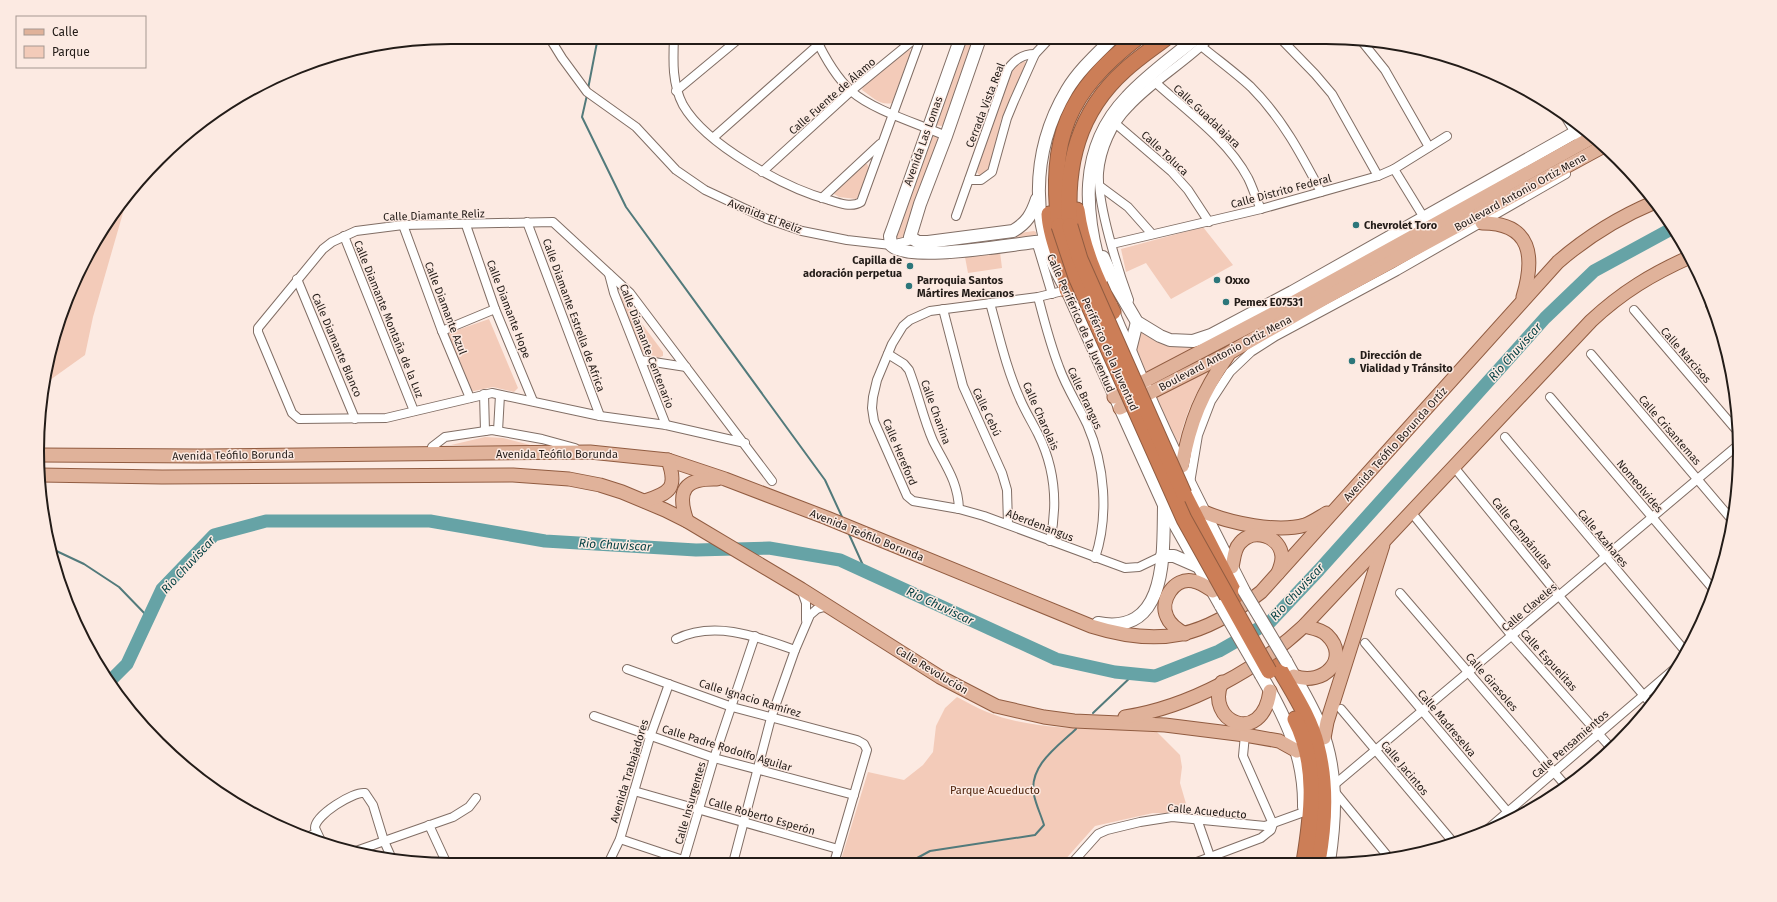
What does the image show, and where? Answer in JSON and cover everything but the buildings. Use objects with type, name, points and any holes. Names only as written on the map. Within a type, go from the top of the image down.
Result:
[{"type":"highway","name":"Periférico de la Juventud","points":[[1129,44],[1110,59],[1092,78],[1069,115],[1056,163],[1056,200],[1064,226],[1076,277],[1184,519],[1228,601],[1278,670]]},
{"type":"highway","name":"Periférico de la Juventud","points":[[1158,44],[1125,70],[1107,89],[1094,107],[1082,128],[1072,159],[1064,226],[1187,489]]},
{"type":"highway","points":[[1072,159],[1082,240],[1097,282],[1113,312]]},
{"type":"highway","points":[[1056,163],[1049,178],[1049,222],[1056,252],[1065,276],[1067,290]]},
{"type":"highway","points":[[1187,489],[1278,670],[1309,725],[1317,745],[1322,770],[1324,815],[1319,858]]},
{"type":"highway","points":[[1278,670],[1308,701]]},
{"type":"highway","points":[[1278,670],[1307,750],[1312,807],[1305,858]]},
{"type":"main road","name":"Avenida Las Lomas","points":[[891,245],[890,236],[927,127],[958,44]]},
{"type":"main road","name":"Avenida Las Lomas","points":[[912,240],[910,237],[910,232],[946,136],[978,44]]},
{"type":"main road","name":"Calle Periférico de la Juventud","points":[[1107,44],[1090,60],[1066,90],[1048,132],[1042,155],[1038,190],[1040,241],[1067,290],[1164,506],[1197,566],[1221,606],[1278,670],[1270,691]]},
{"type":"main road","points":[[1196,44],[1125,98],[1107,124],[1099,140],[1091,167],[1088,199],[1091,228],[1113,312],[1182,466],[1187,489],[1204,512],[1232,567],[1240,594]]},
{"type":"main road","name":"Boulevard Antonio Ortiz Mena","points":[[1137,322],[1160,336],[1170,340],[1193,341],[1211,335],[1344,268],[1579,134]]},
{"type":"main road","name":"Boulevard Antonio Ortiz Mena","points":[[1146,388],[1229,353],[1325,298],[1599,149]]},
{"type":"main road","points":[[912,240],[928,242],[1013,231],[1022,226],[1029,218],[1038,190]]},
{"type":"main road","name":"Avenida Teófilo Borunda Ortíz","points":[[1185,634],[1226,617],[1261,592],[1558,262],[1581,244],[1616,221],[1650,204]]},
{"type":"main road","points":[[1482,223],[1505,225],[1516,230],[1525,242],[1529,257],[1529,270],[1521,302]]},
{"type":"main road","points":[[1091,228],[1116,288],[1137,322],[1130,350]]},
{"type":"main road","name":"Avenida El Relíz","points":[[891,245],[899,250],[916,253],[958,251],[1040,241]]},
{"type":"main road","points":[[1104,721],[1167,708],[1187,701],[1264,658],[1286,642],[1304,626],[1606,307],[1623,293],[1644,280],[1685,260]]},
{"type":"main road","name":"Boulevard Antonio Ortiz Mena","points":[[1117,403],[1146,388],[1344,268]]},
{"type":"main road","points":[[1182,466],[1196,410],[1204,393],[1229,353]]},
{"type":"main road","name":"Avenida Teófilo Borunda","points":[[44,455],[590,452],[668,460],[725,479],[827,518],[1091,626],[1126,636],[1147,639],[1185,634]]},
{"type":"main road","points":[[431,454],[434,461],[447,474]]},
{"type":"main road","points":[[645,501],[665,494],[670,489],[672,478],[668,460]]},
{"type":"main road","name":"Avenida Teófilo Borunda","points":[[45,475],[162,477],[447,474],[513,475],[569,479],[600,485],[645,501],[687,521],[776,574]]},
{"type":"main road","points":[[687,521],[682,501],[683,495],[689,484],[702,478],[725,479]]},
{"type":"main road","points":[[1204,512],[1232,523],[1280,527],[1303,525],[1313,522],[1327,513],[1357,486]]},
{"type":"main road","points":[[1049,609],[1096,622],[1114,625],[1126,624],[1139,616],[1154,598],[1158,584],[1162,556],[1164,506]]},
{"type":"main road","points":[[1232,567],[1235,552],[1239,544],[1248,537],[1260,534],[1270,538],[1278,545],[1282,557],[1277,576]]},
{"type":"main road","points":[[1324,738],[1327,722],[1385,540]]},
{"type":"main road","points":[[1162,556],[1174,556],[1197,566]]},
{"type":"main road","name":"Calle Revolución","points":[[776,574],[940,676],[996,706],[1044,717],[1074,721],[1104,721]]},
{"type":"main road","points":[[1185,634],[1174,626],[1167,617],[1164,608],[1170,591],[1181,582],[1188,580],[1194,581],[1213,591]]},
{"type":"main road","points":[[1278,670],[1304,680],[1314,679],[1325,674],[1333,666],[1336,655],[1334,645],[1326,634],[1317,629],[1304,626]]},
{"type":"main road","points":[[1222,682],[1218,696],[1219,705],[1223,714],[1232,721],[1242,724],[1253,722],[1261,717],[1266,709],[1270,691]]},
{"type":"main road","points":[[1270,691],[1288,725],[1297,751],[1302,780],[1304,812],[1298,858]]},
{"type":"main road","points":[[1308,701],[1324,738],[1335,788],[1329,858]]},
{"type":"main road","points":[[1104,721],[1165,725],[1245,735],[1279,741],[1297,751]]},
{"type":"street","name":"Avenida El Relíz","points":[[553,44],[587,92],[636,127],[676,170],[705,190],[766,218],[802,231],[848,240],[891,245]]},
{"type":"street","points":[[674,44],[674,75],[676,91],[692,118],[736,155],[762,172],[790,186],[822,198],[848,204],[856,204],[861,202],[919,44]]},
{"type":"street","points":[[676,91],[733,44]]},
{"type":"street","points":[[714,137],[814,44]]},
{"type":"street","points":[[819,44],[841,80],[852,91],[876,106],[946,136]]},
{"type":"street","name":"Calle Fuente de Álamo","points":[[762,172],[852,91],[910,44]]},
{"type":"street","name":"Cerrada Vista Real","points":[[969,180],[981,180],[992,172],[1007,118],[1035,54],[1044,44]]},
{"type":"street","points":[[1137,322],[1126,291],[1105,217],[1099,174],[1103,152],[1116,124],[1128,107],[1197,44]]},
{"type":"street","points":[[1201,44],[1251,87],[1268,106],[1295,142],[1321,192]]},
{"type":"street","points":[[1286,44],[1332,94],[1378,176]]},
{"type":"street","points":[[1366,46],[1385,70],[1429,147]]},
{"type":"street","name":"Cerrada Vista Real","points":[[956,216],[1008,70],[1020,57],[1025,54],[1035,54]]},
{"type":"street","name":"Calle Guadalajara","points":[[1156,83],[1217,138],[1233,156],[1248,178],[1260,209]]},
{"type":"street","name":"Calle Toluca","points":[[1116,124],[1172,172],[1188,190],[1209,222]]},
{"type":"street","points":[[1187,489],[1198,435],[1205,413],[1217,389],[1238,363],[1276,336],[1482,223],[1580,165],[1585,161],[1588,155],[1579,134]]},
{"type":"street","name":"Calle Distrito Federal","points":[[1112,244],[1260,209],[1378,176],[1394,169],[1447,136]]},
{"type":"street","points":[[822,198],[882,142]]},
{"type":"street","points":[[1394,169],[1402,185],[1427,222]]},
{"type":"street","points":[[1101,187],[1128,207],[1152,234]]},
{"type":"street","name":"Calle Diamante Reliz","points":[[745,444],[666,425],[600,416],[500,395],[484,394],[386,418],[299,419],[294,417],[258,332],[260,325],[323,249],[344,236],[356,231],[403,225],[527,222],[544,220],[557,224],[630,293],[745,444],[772,481]]},
{"type":"street","name":"Calle Diamante Estrella de Africa","points":[[527,222],[600,416]]},
{"type":"street","name":"Calle Diamante Hope","points":[[466,224],[495,309],[533,402]]},
{"type":"street","name":"Calle Diamante Azul","points":[[403,225],[442,331],[470,398]]},
{"type":"street","name":"Calle Diamante Montaña de la Luz","points":[[344,236],[414,411]]},
{"type":"street","points":[[891,245],[912,240]]},
{"type":"street","points":[[1040,241],[1052,294]]},
{"type":"street","name":"Calle Diamante Centenario","points":[[610,274],[614,293],[666,425]]},
{"type":"street","name":"Calle Diamante Blanco","points":[[297,279],[356,418]]},
{"type":"street","name":"Calle Hereford","points":[[909,498],[882,440],[873,414],[874,391],[888,354],[906,323],[930,311],[1038,297],[1067,290]]},
{"type":"street","name":"Calle Brangus","points":[[1038,297],[1059,367],[1087,424],[1099,464],[1103,493],[1103,532],[1095,558]]},
{"type":"street","name":"Calle Charolais","points":[[990,303],[1008,367],[1020,399],[1039,435],[1053,479],[1055,497],[1054,522],[1050,541]]},
{"type":"street","points":[[442,331],[495,309]]},
{"type":"street","name":"Calle Cebú","points":[[943,309],[963,386],[1002,473],[1007,490],[1008,524]]},
{"type":"street","name":"Calle Narcisos","points":[[1634,310],[1732,425]]},
{"type":"street","name":"Calle Chanina","points":[[888,354],[904,364],[909,370],[933,440],[954,479],[959,497],[959,509]]},
{"type":"street","name":"Calle Crisantemas","points":[[1592,354],[1728,515]]},
{"type":"street","points":[[641,360],[686,367]]},
{"type":"street","points":[[484,394],[485,431]]},
{"type":"street","points":[[498,431],[500,395]]},
{"type":"street","name":"Nomeolvides","points":[[1550,397],[1710,585]]},
{"type":"street","points":[[431,454],[432,447],[445,437],[485,431],[498,431],[542,439],[590,452]]},
{"type":"street","name":"Calle Azahares","points":[[1505,437],[1682,647]]},
{"type":"street","name":"Calle Claveles","points":[[1335,788],[1376,751],[1733,449]]},
{"type":"street","name":"Calle Campánulas","points":[[1454,467],[1559,596],[1648,700]]},
{"type":"street","name":"Aberdenangus","points":[[909,498],[915,502],[959,509],[1008,524],[1095,558],[1132,568],[1162,556]]},
{"type":"street","name":"Calle Espuelitas","points":[[1411,512],[1512,636],[1608,744]]},
{"type":"street","points":[[801,589],[806,603],[805,623]]},
{"type":"street","name":"Calle Girasoles","points":[[1400,593],[1562,782]]},
{"type":"street","points":[[734,858],[771,718],[805,623],[814,611],[820,607],[829,606]]},
{"type":"street","points":[[676,638],[685,634],[711,630],[755,636],[795,650]]},
{"type":"street","name":"Calle Insurgentes","points":[[687,858],[714,758],[755,636]]},
{"type":"street","name":"Calle Madreselva","points":[[1365,643],[1509,814]]},
{"type":"street","name":"Calle Ignacio Ramírez","points":[[627,669],[732,707],[857,740],[866,746],[867,750],[854,795]]},
{"type":"street","name":"Calle Pensamientos","points":[[1513,812],[1554,772],[1663,678]]},
{"type":"street","name":"Avenida Trabajadores","points":[[611,858],[620,839],[650,736],[669,684]]},
{"type":"street","name":"Calle Jacintos","points":[[1341,709],[1450,838]]},
{"type":"street","name":"Calle Padre Rodolfo Aguilar","points":[[594,716],[714,758],[757,771],[854,795]]},
{"type":"street","points":[[1216,858],[1261,838],[1271,830],[1273,824],[1243,756],[1245,735]]},
{"type":"street","points":[[1335,788],[1386,854]]},
{"type":"street","name":"Calle Roberto Esperón","points":[[634,791],[744,824],[838,849]]},
{"type":"street","points":[[316,833],[315,824],[319,817],[337,804],[358,794],[366,793],[373,805],[384,841],[389,853]]},
{"type":"street","points":[[835,858],[854,795]]},
{"type":"street","points":[[364,848],[453,817],[469,807],[476,798]]},
{"type":"street","name":"Calle Acueducto","points":[[1078,858],[1091,840],[1107,830],[1158,818],[1197,819],[1260,826],[1273,824],[1304,812]]},
{"type":"street","points":[[1197,819],[1210,858]]},
{"type":"street","points":[[429,825],[444,858]]},
{"type":"street","points":[[620,839],[672,858]]},
{"type":"green space","points":[[963,44],[974,44],[944,123],[942,126],[934,125]]},
{"type":"green space","points":[[908,49],[911,51],[892,103],[888,104],[880,102],[862,90],[863,87]]},
{"type":"green space","points":[[1025,61],[1026,64],[1001,120],[991,167],[983,176],[979,175],[977,172],[978,168],[1012,68]]},
{"type":"green space","points":[[933,134],[937,136],[938,142],[905,235],[901,239],[896,239],[893,233],[930,135]]},
{"type":"green space","points":[[863,164],[867,164],[868,167],[867,176],[861,192],[856,199],[839,197],[834,194],[834,191]]},
{"type":"green space","points":[[124,209],[93,317],[85,355],[51,380],[58,346],[75,295],[99,247]]},
{"type":"green space","points":[[1203,227],[1233,265],[1171,299],[1146,263],[1126,272],[1121,249]]},
{"type":"green space","points":[[1034,231],[1036,232],[1036,237],[924,251],[921,246]]},
{"type":"green space","points":[[1000,252],[1002,268],[968,273],[965,257]]},
{"type":"green space","points":[[621,296],[663,352],[663,356],[658,358],[639,350],[618,298]]},
{"type":"green space","points":[[489,319],[518,388],[514,392],[493,387],[469,392],[446,334]]},
{"type":"green space","points":[[1137,327],[1157,342],[1181,347],[1198,346],[1142,374],[1134,350]]},
{"type":"green space","points":[[1216,361],[1192,402],[1184,423],[1178,447],[1153,396]]},
{"type":"green space","points":[[485,437],[503,438],[538,447],[451,445]]},
{"type":"green space","name":"Parque Acueducto","points":[[957,697],[987,712],[1026,723],[1091,729],[1153,728],[1180,755],[1182,767],[1180,783],[1189,814],[1153,813],[1095,826],[1067,858],[842,858],[868,772],[904,780],[923,765],[933,752],[936,726],[945,708]]},
{"type":"waterway","points":[[588,89],[597,44]]},
{"type":"waterway","points":[[587,95],[582,117],[626,207],[825,480],[843,519]]},
{"type":"waterway","name":"Rio Chuviscar","points":[[113,678],[127,664],[162,589],[214,535],[266,521],[430,521],[545,541],[696,550],[769,548],[840,560],[1056,659],[1115,672],[1155,676],[1219,651],[1270,622],[1319,570],[1545,318],[1594,271],[1668,231]]},
{"type":"waterway","points":[[848,532],[866,572]]},
{"type":"waterway","points":[[57,551],[84,564],[119,587],[149,618]]},
{"type":"waterway","points":[[1093,713],[1134,674]]},
{"type":"waterway","points":[[917,858],[930,851],[1035,835],[1044,825],[1034,795],[1033,785],[1036,775],[1046,758],[1076,729]]},
{"type":"place","name":"Chevrolet Toro","points":[[1356,225]]},
{"type":"place","name":"Capilla de adoración perpetua","points":[[910,266]]},
{"type":"place","name":"Oxxo","points":[[1217,280]]},
{"type":"place","name":"Parroquia Santos Mártires Mexicanos","points":[[909,286]]},
{"type":"place","name":"Pemex E07531","points":[[1226,302]]},
{"type":"place","name":"Dirección de Vialidad y Tránsito","points":[[1352,361]]}]
